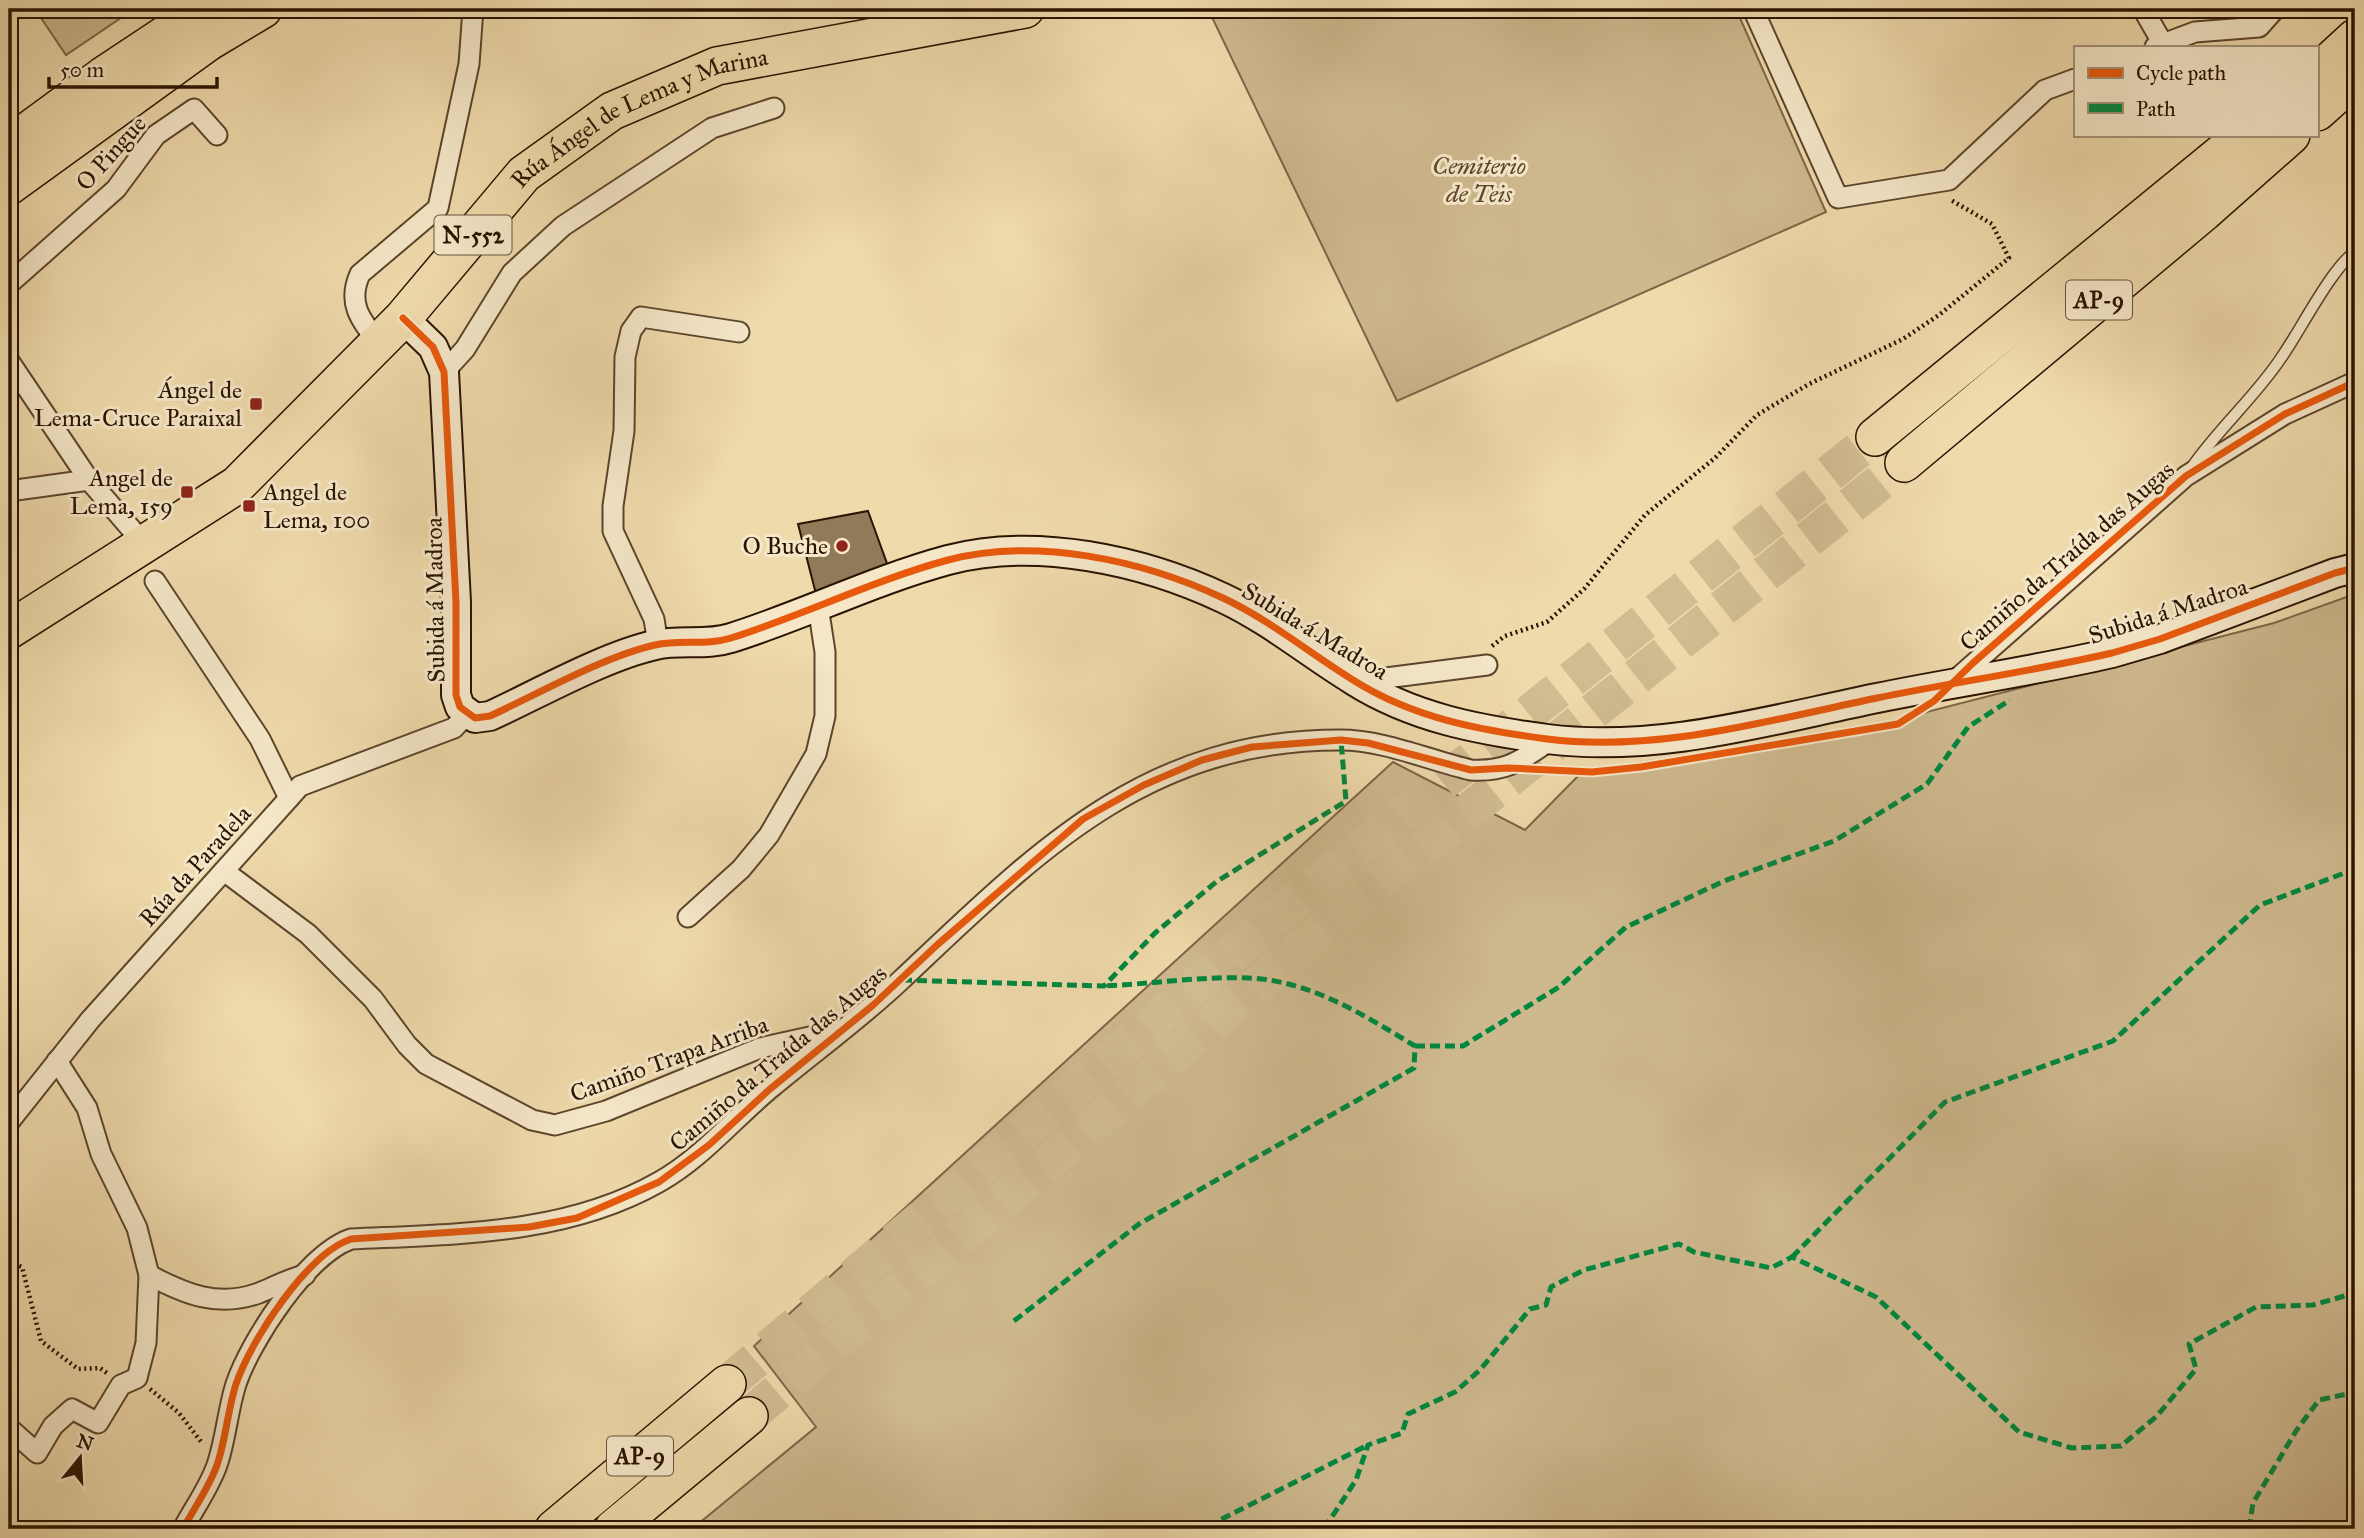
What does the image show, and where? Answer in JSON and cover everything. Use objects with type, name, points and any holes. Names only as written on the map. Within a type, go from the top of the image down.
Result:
[{"type":"highway","points":[[9,145],[103,76],[204,9]]},
{"type":"highway","points":[[9,186],[208,42],[263,9]]},
{"type":"highway","name":"Rúa Ángel de Lema y Marina","points":[[9,630],[237,485],[391,330],[524,174],[612,111],[717,66],[1025,9]]},
{"type":"highway","points":[[2318,72],[2355,38]]},
{"type":"highway","points":[[2318,111],[2355,78]]},
{"type":"highway","name":"AP-9","points":[[1875,437],[2243,136]]},
{"type":"highway","name":"AP-9","points":[[1905,463],[2204,212],[2290,136]]},
{"type":"highway","name":"AP-9","points":[[554,1529],[727,1384]]},
{"type":"highway","name":"AP-9","points":[[613,1529],[749,1416]]},
{"type":"street","points":[[391,330],[360,318],[354,304],[353,289],[360,274],[438,208],[469,64],[473,9]]},
{"type":"street","points":[[1753,9],[1838,198],[1949,180],[2045,90],[2074,79]]},
{"type":"street","points":[[2143,9],[2159,46],[2195,32],[2259,27],[2275,9]]},
{"type":"street","name":"O Pingue","points":[[9,284],[116,189],[156,135],[194,108],[216,135]]},
{"type":"street","name":"Rúa Ángel de Lema y Marina","points":[[443,372],[465,349],[512,273],[563,226],[712,128],[774,108]]},
{"type":"street","points":[[658,644],[654,619],[613,531],[613,506],[624,431],[625,357],[631,331],[641,317],[740,332]]},
{"type":"street","name":"Subida á Madroa","points":[[391,330],[433,347],[443,372],[455,589],[456,695],[460,707],[475,718],[490,716],[626,654],[658,644],[726,640],[947,561],[987,552],[1063,555],[1155,572],[1226,599],[1281,631],[1355,682],[1416,712],[1455,725],[1551,740],[1621,742],[1685,737],[1953,682],[2052,666],[2160,639],[2335,573],[2355,568]]},
{"type":"street","points":[[9,361],[89,480],[145,545]]},
{"type":"street","name":"Camiño da Traída das Augas","points":[[1953,682],[2186,476],[2276,419],[2355,382]]},
{"type":"street","points":[[9,491],[89,480]]},
{"type":"street","points":[[155,581],[260,739],[289,798]]},
{"type":"street","points":[[688,917],[741,869],[769,835],[816,754],[825,716],[825,652],[818,606]]},
{"type":"street","name":"Subida á Madroa","points":[[1355,682],[1487,665]]},
{"type":"street","name":"Rúa da Paradela","points":[[9,1122],[90,1020],[300,786],[454,729],[467,714]]},
{"type":"street","name":"Camiño da Traída das Augas","points":[[183,1529],[218,1463],[224,1427],[237,1381],[248,1357],[271,1319],[305,1275],[331,1248],[351,1239],[529,1227],[577,1217],[659,1182],[709,1145],[770,1089],[845,1029],[1083,819],[1144,785],[1202,760],[1252,747],[1341,740],[1368,743],[1471,770],[1489,771],[1508,768],[1551,740]]},
{"type":"street","name":"Camiño Trapa Arriba","points":[[224,871],[308,934],[373,999],[407,1045],[426,1064],[531,1120],[555,1125],[606,1111],[760,1048],[845,1029]]},
{"type":"street","points":[[9,1428],[37,1453],[53,1426],[72,1409],[99,1423],[129,1381],[146,1343],[149,1275],[137,1228],[101,1154],[87,1108],[57,1061]]},
{"type":"street","points":[[149,1275],[184,1293],[211,1300],[256,1294],[305,1275]]},
{"type":"lane","points":[[2186,476],[2216,433],[2280,360],[2317,300],[2355,252]]},
{"type":"path","points":[[1487,665],[1482,654],[1505,636],[1547,622],[1584,589],[1644,515],[1715,458],[1757,415],[1809,384],[1903,339],[1939,315],[2008,258],[1992,224],[1923,185]]},
{"type":"path","points":[[9,1262],[22,1267],[41,1341],[78,1369],[100,1368],[129,1381],[179,1413],[218,1463]]},
{"type":"green space","points":[[35,9],[134,9],[66,55]]},
{"type":"green space","name":"Cemiterio de Teis","points":[[1208,9],[1736,9],[1826,212],[1397,401]]},
{"type":"green space","points":[[2355,594],[2355,1529],[692,1529],[816,1427],[754,1346],[1393,762],[1525,830],[1582,772],[1876,725],[2274,623]]},
{"type":"building","name":"O Buche","points":[[868,511],[889,569],[816,594],[798,524]]},
{"type":"tunnel","points":[[727,1384],[1319,881],[1875,437]]},
{"type":"tunnel","points":[[749,1416],[1360,898],[1904,463]]},
{"type":"marked path","points":[[1415,1046],[1463,1046],[1559,987],[1626,927],[1724,881],[1834,841],[1927,784],[1968,727],[2010,700]]},
{"type":"marked path","points":[[902,980],[1104,986],[1155,933],[1216,882],[1346,801],[1341,740]]},
{"type":"marked path","points":[[1792,1257],[1945,1102],[2113,1041],[2260,905],[2355,869]]},
{"type":"marked path","points":[[1014,1321],[1139,1224],[1414,1068],[1415,1046],[1335,1001],[1293,985],[1271,980],[1230,978],[1104,986]]},
{"type":"marked path","points":[[1324,1529],[1356,1480],[1368,1445],[1402,1433],[1408,1414],[1455,1392],[1480,1370],[1530,1309],[1546,1305],[1551,1287],[1584,1270],[1679,1244],[1694,1252],[1771,1268],[1792,1257],[1876,1297],[2019,1432],[2072,1448],[2121,1446],[2157,1416],[2196,1369],[2189,1344],[2256,1307],[2313,1305],[2355,1293]]},
{"type":"marked path","points":[[2249,1529],[2253,1503],[2296,1431],[2319,1400],[2347,1394],[2355,1386]]},
{"type":"marked path","points":[[1210,1529],[1218,1521],[1368,1445]]},
{"type":"cycle path","points":[[403,318],[433,347],[444,372],[456,602],[456,695],[460,707],[475,718],[490,716],[593,666],[636,650],[664,643],[712,642],[731,638],[920,568],[982,553],[1017,551],[1088,556],[1158,573],[1240,607],[1353,680],[1399,704],[1447,720],[1496,731],[1589,742],[1631,742],[1714,732],[2112,653],[2160,639],[2335,573],[2355,568]]},
{"type":"cycle path","points":[[183,1529],[215,1471],[236,1384],[254,1345],[299,1280],[334,1248],[351,1239],[529,1227],[577,1218],[659,1182],[709,1145],[770,1089],[872,1006],[937,945],[1083,819],[1144,785],[1202,760],[1252,747],[1341,740],[1368,743],[1471,770],[1508,768],[1592,772],[1641,767],[1898,724],[1934,701],[1973,663],[2186,476],[2285,414],[2355,382]]},
{"type":"place","name":"Ángel de Lema-Cruce Paraixal","points":[[256,404]]},
{"type":"place","name":"Angel de Lema, 159","points":[[187,492]]},
{"type":"place","name":"Angel de Lema, 100","points":[[249,506]]},
{"type":"place","name":"O Buche","points":[[842,546]]}]
